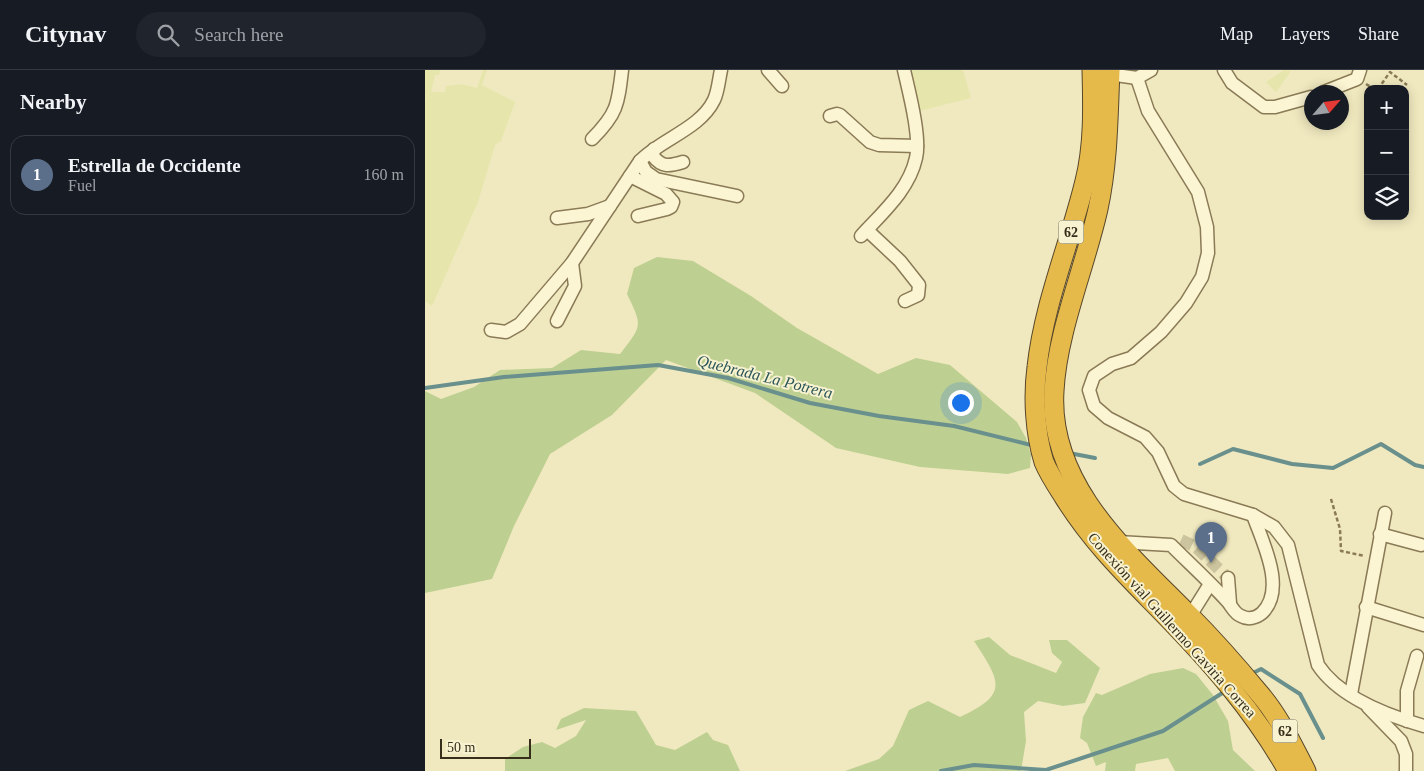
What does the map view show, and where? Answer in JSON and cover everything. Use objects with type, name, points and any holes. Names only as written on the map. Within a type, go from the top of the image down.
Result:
[{"type":"highway","name":"Conexión vial Guillermo Gaviria Correa","points":[[1104,71],[1085,181],[1041,342],[1045,392],[1071,475],[1098,518],[1118,542],[1190,616],[1214,655]]},
{"type":"highway","name":"Conexión vial Guillermo Gaviria Correa","points":[[1045,392],[1038,432],[1045,462],[1052,478],[1105,555],[1214,655],[1252,698],[1283,726],[1306,771]]},
{"type":"highway","name":"Conexión vial Guillermo Gaviria Correa","points":[[1252,698],[1268,736],[1287,771]]},
{"type":"street","points":[[592,139],[611,120],[619,101],[622,70]]},
{"type":"street","points":[[491,330],[506,332],[520,324],[573,263],[640,161],[653,149],[701,118],[714,100],[721,70]]},
{"type":"street","points":[[768,70],[782,86]]},
{"type":"street","points":[[904,70],[917,146],[917,157],[908,180],[893,202],[864,233],[901,261],[919,285],[918,295],[905,301]]},
{"type":"street","points":[[1104,71],[1137,78],[1151,70]]},
{"type":"street","points":[[1224,70],[1232,83],[1264,107],[1275,107],[1304,99]]},
{"type":"street","points":[[1341,85],[1357,79],[1360,70]]},
{"type":"street","points":[[1137,78],[1153,119],[1176,152],[1198,192],[1207,227],[1209,253],[1202,277],[1187,302],[1161,332],[1131,358],[1112,364],[1094,376],[1089,390],[1095,406],[1108,418],[1145,437],[1157,452],[1174,486],[1184,494],[1253,515],[1275,527],[1288,545],[1318,665],[1324,674],[1368,707],[1401,741],[1407,754],[1406,771]]},
{"type":"street","points":[[830,116],[837,114],[870,142],[879,146],[917,146]]},
{"type":"street","points":[[653,149],[653,156],[657,163],[667,167],[683,162]]},
{"type":"street","points":[[640,161],[646,172],[656,179],[737,196]]},
{"type":"street","points":[[630,176],[666,194],[673,202],[671,207],[667,209],[638,216]]},
{"type":"street","points":[[557,218],[588,214],[610,206]]},
{"type":"street","points":[[557,321],[575,286],[573,263]]},
{"type":"street","points":[[1351,694],[1385,513]]},
{"type":"street","points":[[1118,542],[1176,542],[1238,616],[1248,619],[1259,616],[1266,609],[1270,600],[1272,575],[1270,559],[1253,515]]},
{"type":"street","points":[[1381,534],[1421,545]]},
{"type":"street","points":[[1228,578],[1229,603]]},
{"type":"street","points":[[1190,616],[1210,584]]},
{"type":"street","points":[[1366,607],[1424,624]]},
{"type":"street","points":[[1407,721],[1407,691],[1417,656]]},
{"type":"street","points":[[1368,707],[1424,726]]},
{"type":"path","points":[[1381,85],[1390,72],[1407,84]]},
{"type":"path","points":[[1331,499],[1343,553],[1376,557]]},
{"type":"green space","points":[[425,70],[440,70],[439,75],[435,75],[431,92],[445,92],[446,86],[462,84],[477,88],[483,70],[487,70],[482,85],[515,102],[501,141],[495,145],[478,202],[432,306],[425,301],[425,102],[429,91],[425,100]]},
{"type":"green space","points":[[909,70],[963,70],[971,98],[919,111]]},
{"type":"green space","points":[[1284,70],[1291,71],[1276,92],[1266,82]]},
{"type":"green space","points":[[657,257],[693,261],[751,296],[797,328],[878,374],[916,358],[950,365],[1017,422],[1026,438],[1031,455],[1030,468],[1008,474],[920,467],[836,448],[755,393],[666,360],[612,415],[550,454],[514,526],[492,579],[425,593],[425,391],[441,399],[474,387],[500,370],[552,368],[581,350],[620,354],[633,337],[638,326],[636,313],[627,294],[634,268]]},
{"type":"green space","points":[[989,637],[1010,655],[1056,673],[1062,662],[1052,653],[1049,640],[1067,640],[1100,668],[1085,703],[1063,706],[1038,701],[1024,712],[1026,741],[1021,771],[845,771],[879,759],[893,746],[909,710],[928,701],[960,717],[987,701],[993,693],[994,677],[974,641]]},
{"type":"green space","points":[[1183,668],[1196,674],[1213,695],[1228,721],[1233,750],[1255,771],[1175,771],[1168,758],[1136,764],[1135,771],[1105,771],[1106,762],[1096,766],[1087,743],[1080,738],[1083,717],[1096,693],[1102,695],[1150,674]]},
{"type":"green space","points":[[584,708],[636,711],[656,745],[675,750],[707,732],[713,740],[728,745],[740,771],[505,771],[505,759],[523,747],[542,742],[555,748],[576,736],[586,720],[556,730],[561,719]]},
{"type":"waterway","name":"Quebrada La Potrera","points":[[425,388],[504,377],[658,365],[728,378],[810,403],[879,416],[954,426],[1035,446]]},
{"type":"waterway","points":[[1200,464],[1233,449],[1292,464],[1333,468],[1381,444],[1415,465],[1424,467]]},
{"type":"waterway","name":"Quebrada La Potrera","points":[[1069,453],[1095,458]]},
{"type":"waterway","points":[[1251,674],[1261,669],[1300,694],[1323,738]]},
{"type":"waterway","points":[[941,771],[974,765],[1046,770],[1163,731],[1227,690]]},
{"type":"tunnel","points":[[1181,540],[1196,547],[1228,578]]},
{"type":"place","name":"Estrella de Occidente","points":[[1211,563]]}]
